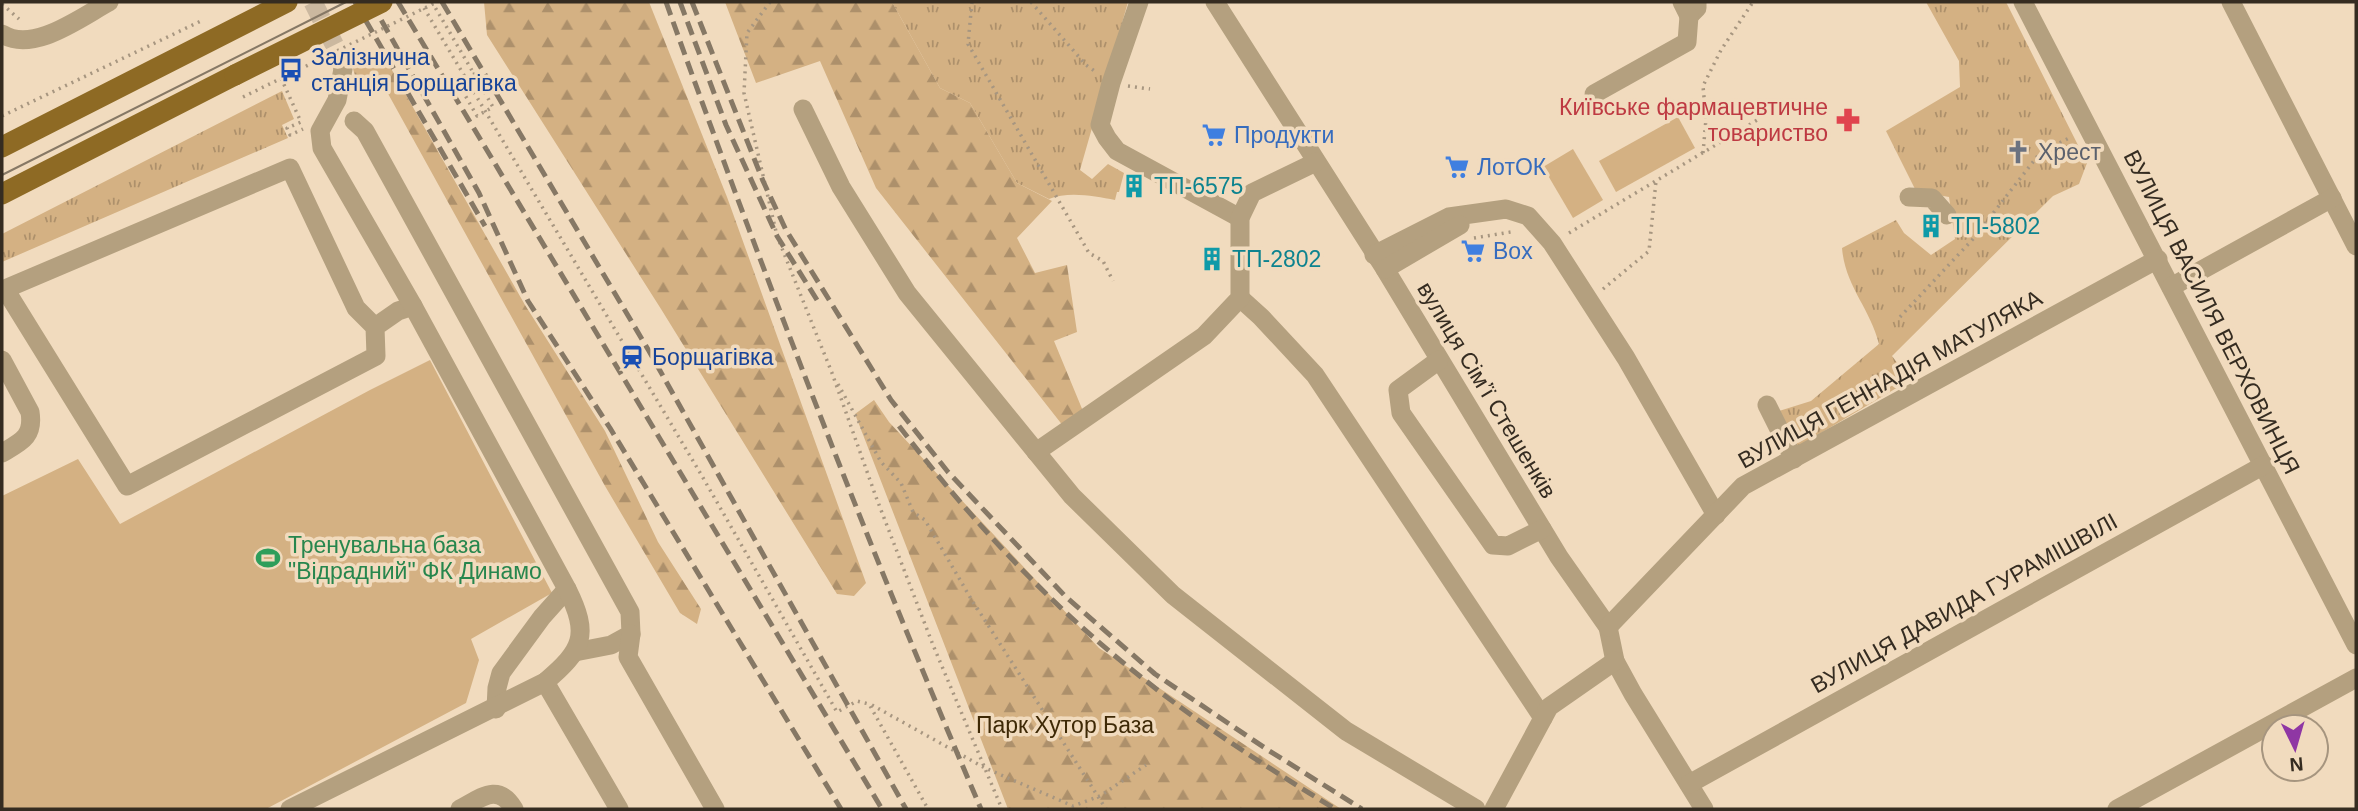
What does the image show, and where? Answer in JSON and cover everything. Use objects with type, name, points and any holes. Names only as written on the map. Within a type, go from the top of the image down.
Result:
[{"type":"main road","points":[[2,147],[287,2]]},
{"type":"main road","points":[[2,194],[382,2]]},
{"type":"street","points":[[2,34],[26,41],[45,36],[108,2]]},
{"type":"street","points":[[1139,2],[1111,83],[1100,125],[1117,151],[1240,218]]},
{"type":"street","name":"вулиця Сімʼї Стешенків","points":[[1215,2],[1380,262],[1542,529],[1608,627],[1615,661],[1704,809]]},
{"type":"street","name":"ВУЛИЦЯ ВАСИЛЯ ВЕРХОВИНЦЯ","points":[[2023,2],[2356,645]]},
{"type":"street","points":[[2231,2],[2356,246]]},
{"type":"street","points":[[1594,94],[1687,43],[1689,6]]},
{"type":"street","points":[[290,809],[496,709],[545,682],[564,666],[575,652],[582,632],[577,609],[567,589],[413,306],[322,148],[320,131],[337,100],[343,69]]},
{"type":"street","points":[[803,109],[841,187],[907,293],[1072,496],[1173,595],[1346,732],[1476,809]]},
{"type":"street","points":[[354,121],[365,131],[623,600],[629,612],[631,634],[628,657],[715,809]]},
{"type":"street","points":[[1036,452],[1204,336],[1240,298],[1240,218],[1252,193],[1316,162]]},
{"type":"street","points":[[290,168],[356,308],[375,327],[376,356],[127,486],[5,289],[290,168]]},
{"type":"street","points":[[1909,197],[1932,198],[1947,215]]},
{"type":"street","points":[[2171,287],[2332,198]]},
{"type":"street","points":[[1380,262],[1479,214],[1506,209],[1528,216],[1552,243],[1590,300],[1716,515]]},
{"type":"street","name":"ВУЛИЦЯ ГЕННАДІЯ МАТУЛЯКА","points":[[1608,627],[1743,486],[2158,260]]},
{"type":"street","points":[[1240,298],[1315,375],[1543,718]]},
{"type":"street","points":[[375,327],[398,311],[413,306]]},
{"type":"street","points":[[2,360],[30,412],[32,421],[23,441],[2,453]]},
{"type":"street","points":[[1439,360],[1398,390],[1401,413],[1493,545],[1508,546],[1542,529]]},
{"type":"street","points":[[1767,405],[1794,459]]},
{"type":"street","name":"ВУЛИЦЯ ДАВИДА ГУРАМІШВІЛІ","points":[[1689,784],[2264,465]]},
{"type":"street","points":[[496,709],[496,688],[501,673],[542,617],[567,589]]},
{"type":"street","points":[[575,652],[611,645],[631,634]]},
{"type":"street","points":[[1494,809],[1549,707],[1615,661]]},
{"type":"street","points":[[2117,809],[2356,678]]},
{"type":"street","points":[[545,682],[620,809]]},
{"type":"street","points":[[460,809],[484,796],[498,793],[507,798],[514,809]]},
{"type":"path","points":[[243,97],[435,2],[493,107],[477,116],[458,83],[474,74]]},
{"type":"path","points":[[770,2],[747,33],[744,93],[777,236],[832,373],[900,559],[1002,809]]},
{"type":"path","points":[[972,2],[968,44],[1089,253],[1103,261],[1113,281]]},
{"type":"path","points":[[1031,2],[1086,65],[1111,83],[1150,89]]},
{"type":"path","points":[[1703,153],[1706,119],[1703,86],[1721,50],[1753,2]]},
{"type":"path","points":[[424,8],[702,476],[837,712],[857,701],[869,704],[985,768],[1073,806],[1100,796],[1146,765]]},
{"type":"path","points":[[2,116],[205,19]]},
{"type":"path","points":[[281,78],[301,121],[287,128],[290,135],[304,129]]},
{"type":"path","points":[[1552,243],[1759,119]]},
{"type":"path","points":[[1900,317],[1973,239],[2040,153],[2089,128]]},
{"type":"path","points":[[1590,300],[1649,251],[1656,181]]},
{"type":"path","points":[[1465,242],[1477,237],[1514,231]]},
{"type":"path","points":[[832,373],[881,462],[901,483],[913,512],[925,520],[977,609]]},
{"type":"path","points":[[972,601],[1107,809]]},
{"type":"path","points":[[869,704],[928,809]]},
{"type":"green space","points":[[484,2],[649,2],[727,197],[866,583],[854,596],[837,594],[487,35]]},
{"type":"green space","points":[[725,2],[892,2],[940,88],[970,103],[1017,183],[1052,201],[1017,238],[1035,273],[1067,265],[1077,332],[1054,341],[1085,416],[1071,436],[876,188],[820,61],[756,83]]},
{"type":"green space","points":[[892,2],[1128,2],[1080,170],[1092,179],[1108,164],[1124,173],[1115,200],[1073,195],[1049,199],[1017,183],[970,103],[940,88]]},
{"type":"green space","points":[[1926,2],[2006,2],[2087,163],[2079,184],[2053,196],[1892,356],[1910,380],[1794,449],[1779,411],[1811,401],[1879,344],[1848,274],[1842,248],[1896,220],[1904,233],[1931,255],[1955,239],[1949,197],[1916,191],[1886,131],[1960,87],[1959,61]]},
{"type":"green space","points":[[380,49],[525,305],[605,431],[658,542],[701,609],[697,624],[680,613],[605,486],[381,81],[359,90],[352,65]]},
{"type":"green space","points":[[282,91],[294,119],[282,125],[288,138],[2,262],[2,234]]},
{"type":"green space","points":[[1678,117],[1695,148],[1616,192],[1599,161]]},
{"type":"green space","points":[[1573,149],[1603,200],[1573,218],[1543,167]]},
{"type":"green space","name":"Тренувальна база \"Відрадний\" ФК Динамо","points":[[430,360],[552,593],[471,639],[479,660],[466,703],[266,809],[2,809],[2,496],[78,459],[120,524]]},
{"type":"green space","name":"Парк Хутор База","points":[[874,400],[889,422],[1099,648],[1341,809],[1008,809],[855,414]]},
{"type":"tunnel","points":[[313,2],[339,54],[343,69]]},
{"type":"tram line","points":[[2,175],[346,2]]},
{"type":"railway","points":[[355,2],[485,226]]},
{"type":"railway","points":[[371,2],[479,193],[528,301],[610,428],[841,809]]},
{"type":"railway","points":[[398,2],[882,809]]},
{"type":"railway","points":[[442,2],[649,351],[906,809]]},
{"type":"railway","points":[[666,2],[817,408],[981,809]]},
{"type":"railway","points":[[680,2],[726,125],[777,236],[817,300]]},
{"type":"railway","points":[[692,2],[763,181],[786,230],[891,400],[948,472],[1066,597],[1155,674],[1362,809]]},
{"type":"railway","points":[[899,426],[985,530],[1048,595],[1115,656],[1195,717],[1335,809]]},
{"type":"place","name":"Залізнична станція Борщагівка","points":[[291,70]]},
{"type":"place","name":"Київське фармацевтичне товариство","points":[[1848,120]]},
{"type":"place","name":"Продукти","points":[[1214,135]]},
{"type":"place","name":"Хрест","points":[[2018,152]]},
{"type":"place","name":"ЛотОК","points":[[1457,167]]},
{"type":"place","name":"ТП-6575","points":[[1134,186]]},
{"type":"place","name":"ТП-5802","points":[[1931,226]]},
{"type":"place","name":"Box","points":[[1473,251]]},
{"type":"place","name":"ТП-2802","points":[[1212,259]]},
{"type":"place","name":"Борщагівка","points":[[632,357]]},
{"type":"place","name":"Тренувальна база \"Відрадний\" ФК Динамо","points":[[268,558]]}]
